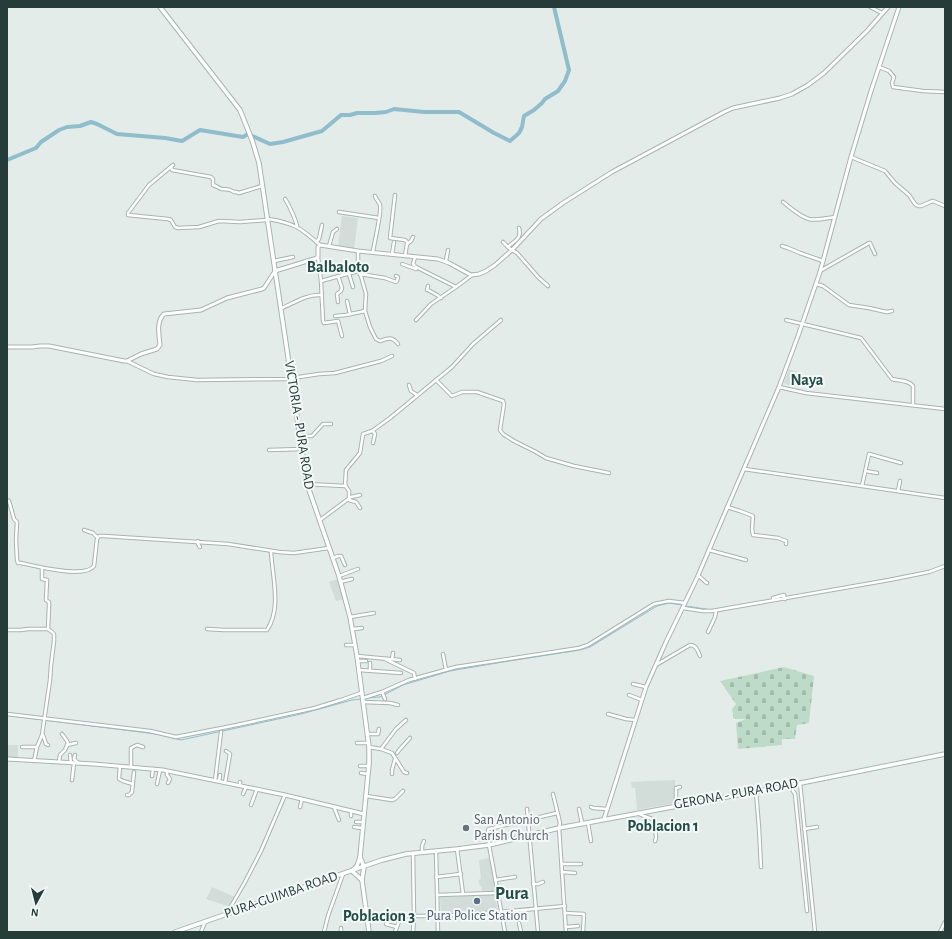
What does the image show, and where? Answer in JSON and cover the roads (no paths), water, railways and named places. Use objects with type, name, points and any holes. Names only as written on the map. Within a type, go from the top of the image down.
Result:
[{"type":"main road","name":"VICTORIA - PURA ROAD","points":[[160,7],[237,106],[248,128],[259,163],[282,308],[307,484],[339,576],[353,629],[358,660],[368,745],[368,774],[360,857],[364,867]]},
{"type":"main road","name":"GERONA - PURA ROAD","points":[[364,867],[395,856],[489,845],[582,823],[800,783],[945,754]]},
{"type":"main road","points":[[360,857],[352,871],[362,880]]},
{"type":"main road","name":"PURA-GUIMBA ROAD","points":[[175,932],[364,867]]},
{"type":"main road","points":[[364,867],[362,880],[369,932]]},
{"type":"street","points":[[870,7],[882,13]]},
{"type":"street","points":[[416,320],[430,304],[441,298],[472,275],[488,270],[512,250],[534,226],[551,211],[612,172],[724,112],[734,108],[786,96],[799,91],[824,73],[868,31],[888,7]]},
{"type":"street","points":[[604,819],[646,687],[685,604],[744,469],[779,387],[803,323],[820,272],[834,217],[878,66],[899,7]]},
{"type":"street","points":[[878,66],[889,71],[894,77],[892,83],[893,87],[945,92]]},
{"type":"street","points":[[851,157],[885,171],[918,206],[933,201],[945,206]]},
{"type":"street","points":[[262,186],[240,193],[232,192],[229,189],[213,185],[213,178],[211,177],[174,170],[171,169],[172,166],[149,185],[128,214],[170,220],[175,227],[178,228],[199,227],[219,221],[240,222],[268,220],[284,222],[298,227],[310,236],[319,246],[318,257],[323,322],[338,321],[342,336]]},
{"type":"street","points":[[395,195],[390,238],[405,240],[408,243]]},
{"type":"street","points":[[373,252],[380,204],[375,196]]},
{"type":"street","points":[[285,199],[294,219],[298,224],[298,227]]},
{"type":"street","points":[[783,202],[800,215],[809,219],[834,217]]},
{"type":"street","points":[[339,212],[379,218]]},
{"type":"street","points":[[316,242],[320,237],[322,225]]},
{"type":"street","points":[[508,247],[519,238],[519,228]]},
{"type":"street","points":[[328,246],[332,232],[337,229]]},
{"type":"street","points":[[405,256],[406,245],[411,241],[412,237]]},
{"type":"street","points":[[392,254],[394,242]]},
{"type":"street","points":[[503,242],[517,253],[548,286]]},
{"type":"street","points":[[820,272],[869,243],[875,254]]},
{"type":"street","points":[[319,246],[438,259],[446,261],[472,275]]},
{"type":"street","points":[[782,246],[823,261]]},
{"type":"street","points":[[358,250],[359,273],[366,294],[365,310],[370,327],[376,339],[381,340],[391,338],[398,344]]},
{"type":"street","points":[[446,261],[448,250]]},
{"type":"street","points":[[274,261],[293,257]]},
{"type":"street","points":[[127,361],[140,354],[159,348],[159,321],[161,316],[164,314],[201,310],[225,299],[262,289],[272,274],[276,271],[318,257]]},
{"type":"street","points":[[415,257],[414,266],[456,287]]},
{"type":"street","points":[[402,264],[422,270]]},
{"type":"street","points":[[321,281],[338,276],[359,273],[385,278],[396,282],[398,277],[396,276]]},
{"type":"street","points":[[349,274],[353,287]]},
{"type":"street","points":[[338,276],[342,288],[337,294],[338,302]]},
{"type":"street","points":[[816,284],[823,286],[849,305],[886,312],[892,310]]},
{"type":"street","points":[[428,286],[427,290],[441,298]]},
{"type":"street","points":[[282,308],[313,295],[321,295]]},
{"type":"street","points":[[346,301],[350,314]]},
{"type":"street","points":[[335,316],[365,310]]},
{"type":"street","points":[[349,499],[349,491],[345,485],[346,470],[360,452],[363,434],[373,431],[388,420],[455,364],[473,344],[501,320]]},
{"type":"street","points":[[786,320],[861,338],[892,379],[909,382],[913,385],[913,405]]},
{"type":"street","points":[[7,347],[49,346],[127,361],[154,374],[200,380],[292,379],[319,374],[332,374],[381,361],[392,356]]},
{"type":"street","points":[[436,380],[452,396],[462,392],[477,392],[503,400],[504,404],[500,430],[503,434],[514,441],[546,458],[574,466],[609,473]]},
{"type":"street","points":[[409,385],[411,391],[417,395]]},
{"type":"street","points":[[779,387],[806,393],[945,409]]},
{"type":"street","points":[[300,436],[312,436],[323,424],[332,424]]},
{"type":"street","points":[[373,431],[375,434],[373,443]]},
{"type":"street","points":[[269,450],[302,449]]},
{"type":"street","points":[[862,486],[869,454],[901,463]]},
{"type":"street","points":[[744,469],[945,498]]},
{"type":"street","points":[[866,472],[877,473]]},
{"type":"street","points":[[898,491],[900,481]]},
{"type":"street","points":[[307,484],[345,485]]},
{"type":"street","points":[[320,520],[349,499],[360,495]]},
{"type":"street","points":[[349,499],[349,501],[356,502],[360,508]]},
{"type":"street","points":[[7,500],[9,501],[14,519],[17,522],[16,540],[18,563],[70,572],[80,572],[91,569],[94,566],[98,537]]},
{"type":"street","points":[[727,507],[754,516],[752,528],[753,535],[778,538],[786,541],[786,544]]},
{"type":"street","points":[[84,530],[89,531],[98,537],[104,536],[228,544],[279,552],[294,553],[329,548]]},
{"type":"street","points":[[198,542],[200,547]]},
{"type":"street","points":[[709,550],[746,560]]},
{"type":"street","points":[[207,629],[267,630],[273,617],[275,594],[271,551]]},
{"type":"street","points":[[333,558],[341,556],[345,565]]},
{"type":"street","points":[[683,608],[702,611],[716,611],[889,580],[930,571],[945,566]]},
{"type":"street","points":[[42,568],[42,579],[47,580],[46,600],[49,602],[48,629]]},
{"type":"street","points":[[339,576],[358,569]]},
{"type":"street","points":[[697,576],[707,582]]},
{"type":"street","points":[[340,582],[352,579]]},
{"type":"street","points":[[773,598],[783,595],[785,598]]},
{"type":"street","points":[[362,700],[399,684],[446,670],[487,662],[579,648],[588,645],[654,604],[669,601],[685,604]]},
{"type":"street","points":[[708,632],[716,611]]},
{"type":"street","points":[[350,617],[374,613]]},
{"type":"street","points":[[353,629],[362,628]]},
{"type":"street","points":[[7,630],[48,629],[54,634],[50,680],[42,735],[37,747],[34,761]]},
{"type":"street","points":[[656,665],[692,644],[700,656]]},
{"type":"street","points":[[346,646],[355,645]]},
{"type":"street","points":[[392,653],[392,659]]},
{"type":"street","points":[[443,654],[446,670]]},
{"type":"street","points":[[357,656],[400,660]]},
{"type":"street","points":[[383,658],[414,673],[415,679]]},
{"type":"street","points":[[358,660],[366,661]]},
{"type":"street","points":[[370,663],[370,670]]},
{"type":"street","points":[[359,670],[401,673]]},
{"type":"street","points":[[633,684],[646,687]]},
{"type":"street","points":[[382,692],[385,699]]},
{"type":"street","points":[[7,714],[150,731],[179,737],[315,708],[361,693]]},
{"type":"street","points":[[629,695],[642,700]]},
{"type":"street","points":[[362,700],[398,705]]},
{"type":"street","points":[[608,714],[635,720]]},
{"type":"street","points":[[381,749],[396,729],[406,720]]},
{"type":"street","points":[[367,734],[378,734],[379,729]]},
{"type":"street","points":[[217,781],[221,732]]},
{"type":"street","points":[[59,762],[60,755],[65,750],[67,744],[67,741],[62,734]]},
{"type":"street","points":[[42,735],[46,744],[48,745]]},
{"type":"street","points":[[356,743],[368,745],[392,753],[399,753],[400,748],[410,738]]},
{"type":"street","points":[[67,744],[76,743]]},
{"type":"street","points":[[130,767],[131,748],[137,745],[143,747]]},
{"type":"street","points":[[22,746],[37,747]]},
{"type":"street","points":[[225,783],[230,754],[226,751]]},
{"type":"street","points":[[392,753],[404,772],[407,773]]},
{"type":"street","points":[[74,755],[74,759],[78,763]]},
{"type":"street","points":[[70,756],[72,763],[72,780]]},
{"type":"street","points":[[7,759],[120,766],[168,771],[225,783],[240,784],[246,787],[364,814]]},
{"type":"street","points":[[392,774],[395,759]]},
{"type":"street","points":[[120,766],[119,779],[133,784]]},
{"type":"street","points":[[360,766],[368,766]]},
{"type":"street","points":[[152,776],[153,769]]},
{"type":"street","points":[[157,784],[160,770]]},
{"type":"street","points":[[168,771],[167,775],[170,780],[168,783]]},
{"type":"street","points":[[127,795],[132,792],[134,772]]},
{"type":"street","points":[[362,773],[368,774]]},
{"type":"street","points":[[217,781],[220,775]]},
{"type":"street","points":[[800,783],[815,932]]},
{"type":"street","points":[[793,784],[807,911]]},
{"type":"street","points":[[243,794],[246,787]]},
{"type":"street","points":[[676,805],[676,788],[680,787]]},
{"type":"street","points":[[251,805],[257,789]]},
{"type":"street","points":[[366,796],[392,800],[403,791]]},
{"type":"street","points":[[756,791],[761,867]]},
{"type":"street","points":[[553,794],[560,824],[559,828],[566,932]]},
{"type":"street","points":[[226,915],[261,851],[285,795]]},
{"type":"street","points":[[300,808],[302,799]]},
{"type":"street","points":[[334,807],[339,820]]},
{"type":"street","points":[[591,807],[607,809]]},
{"type":"street","points":[[527,809],[538,932]]},
{"type":"street","points":[[579,809],[582,823]]},
{"type":"street","points":[[351,816],[352,811]]},
{"type":"street","points":[[505,932],[489,845],[488,831],[489,829],[557,813]]},
{"type":"street","points":[[637,813],[655,821],[655,840]]},
{"type":"street","points":[[356,822],[363,822]]},
{"type":"street","points":[[588,822],[591,841]]},
{"type":"street","points":[[354,827],[362,828]]},
{"type":"street","points":[[804,829],[817,827]]},
{"type":"street","points":[[422,852],[424,840]]},
{"type":"street","points":[[457,849],[463,894]]},
{"type":"street","points":[[436,851],[438,932]]},
{"type":"street","points":[[413,853],[413,932]]},
{"type":"street","points":[[562,864],[581,864]]},
{"type":"street","points":[[562,872],[575,873]]},
{"type":"street","points":[[324,932],[328,916],[344,873]]},
{"type":"street","points":[[436,877],[461,874]]},
{"type":"street","points":[[495,880],[515,877]]},
{"type":"street","points":[[533,884],[543,882]]},
{"type":"street","points":[[437,895],[498,893]]},
{"type":"street","points":[[395,932],[402,916],[437,916],[565,906]]},
{"type":"street","points":[[565,913],[584,914],[583,932]]},
{"type":"street","points":[[201,932],[205,922]]},
{"type":"street","points":[[945,922],[940,931],[945,932]]},
{"type":"street","points":[[519,923],[521,932]]},
{"type":"street","points":[[386,924],[396,927]]},
{"type":"street","points":[[566,927],[578,926]]},
{"type":"waterway","points":[[7,160],[36,148],[41,142],[59,130],[67,127],[80,126],[91,122],[117,134],[182,141],[200,130],[243,137],[248,134],[270,144],[283,142],[322,131],[341,115],[386,112],[394,109],[424,112],[459,112],[510,141],[519,133],[524,116],[534,110],[545,99],[558,91],[565,81],[569,70],[554,7]]},
{"type":"waterway","points":[[926,571],[934,569]]},
{"type":"waterway","points":[[832,589],[919,573]]},
{"type":"waterway","points":[[365,698],[380,697],[403,685],[450,671],[580,650],[590,647],[657,606],[669,603],[683,605]]},
{"type":"waterway","points":[[686,606],[712,610],[724,608]]},
{"type":"waterway","points":[[12,716],[156,734],[181,740],[301,714],[352,700],[362,699]]},
{"type":"place","name":"San Antonio Parish Church","points":[[466,828]]},
{"type":"place","name":"Pura Police Station","points":[[477,901]]},
{"type":"district","name":"Balbaloto","points":[[338,267]]},
{"type":"district","name":"Naya","points":[[807,380]]},
{"type":"district","name":"Poblacion 1","points":[[663,826]]},
{"type":"district","name":"Pura","points":[[512,894]]},
{"type":"district","name":"Poblacion 3","points":[[379,916]]}]
